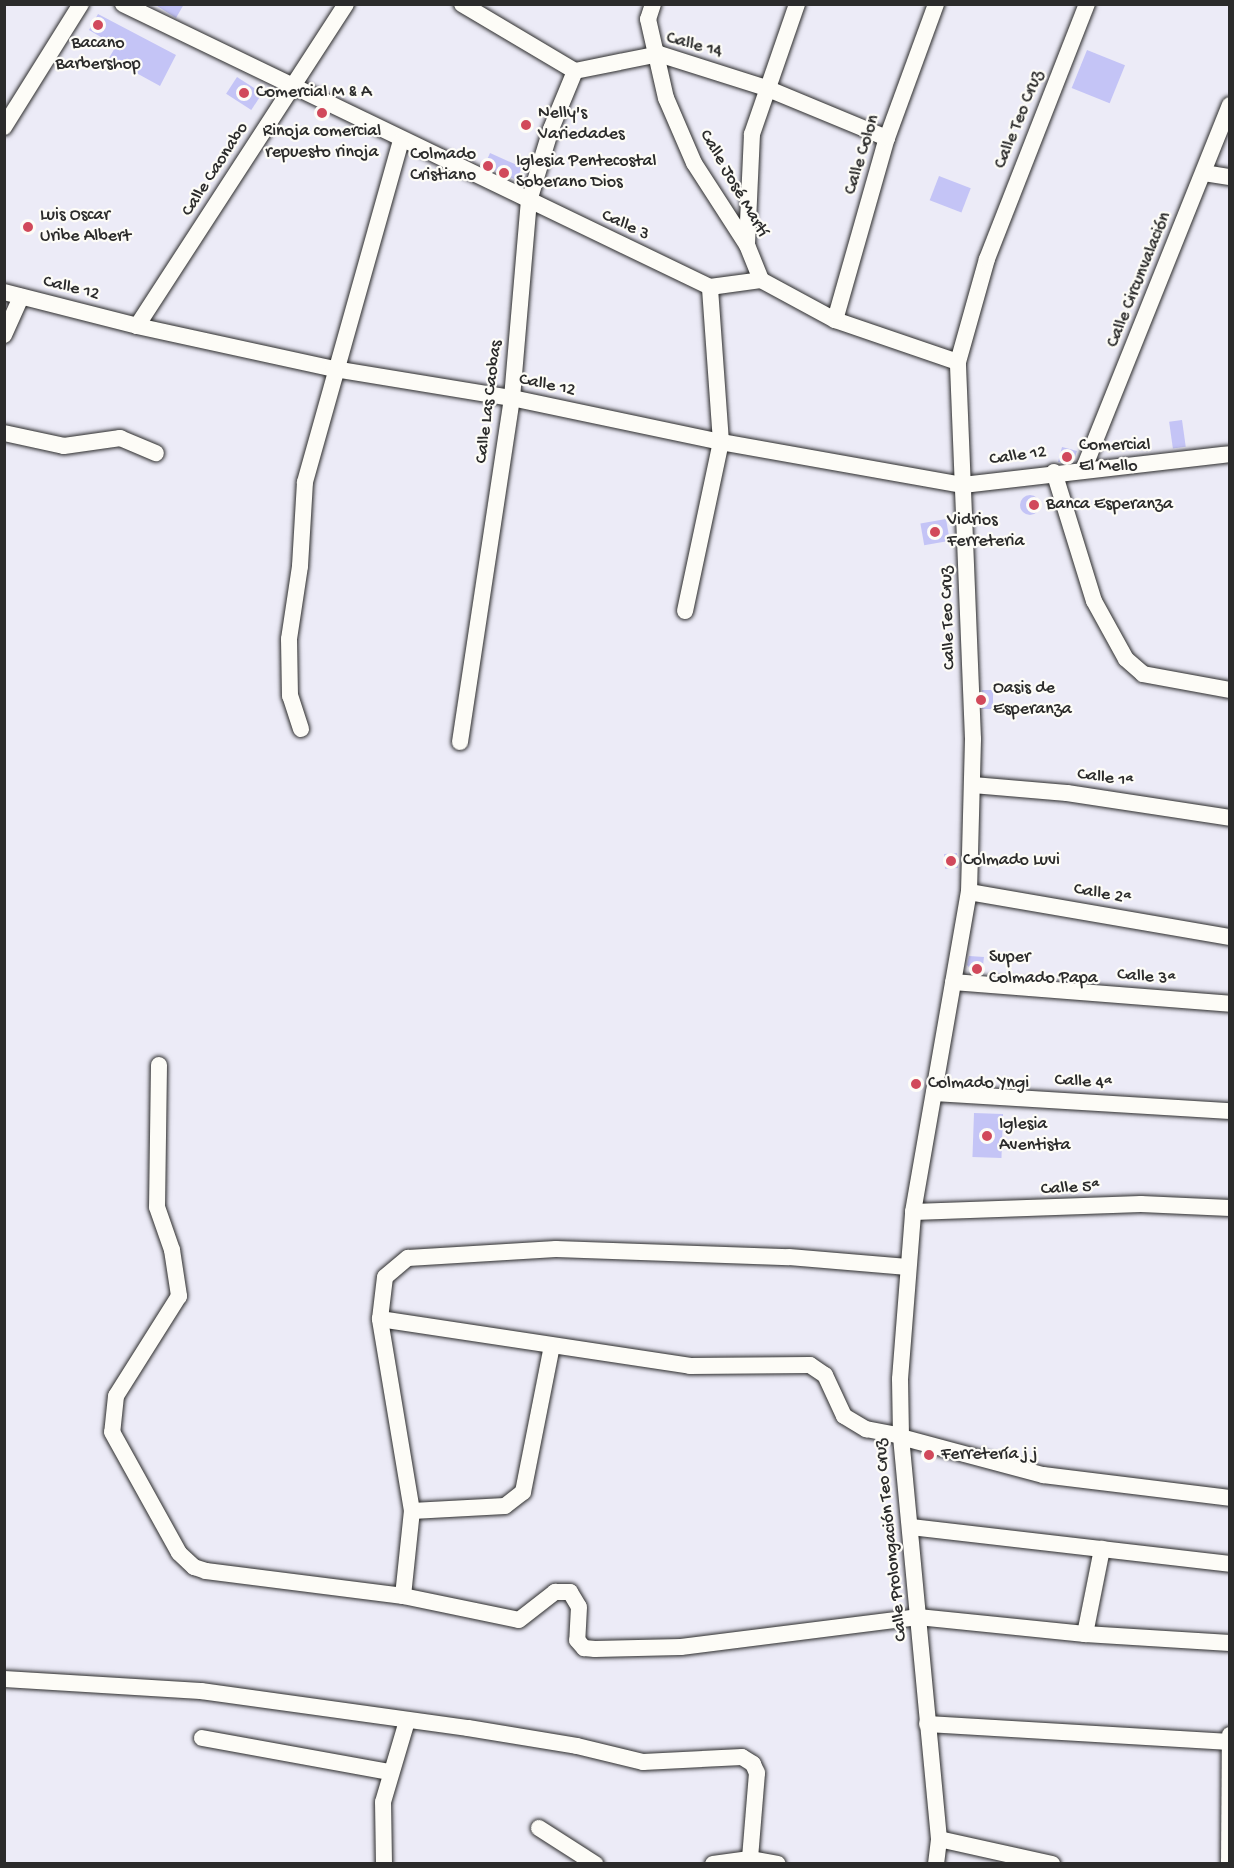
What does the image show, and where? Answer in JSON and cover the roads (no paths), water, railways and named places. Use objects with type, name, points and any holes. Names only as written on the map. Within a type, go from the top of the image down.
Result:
[{"type":"street","points":[[4,127],[81,4]]},
{"type":"street","name":"Calle 3","points":[[123,4],[141,9],[401,141],[710,287]]},
{"type":"street","name":"Calle Caonabo","points":[[138,326],[346,4]]},
{"type":"street","points":[[462,4],[575,71]]},
{"type":"street","points":[[747,245],[752,134],[766,88],[797,4]]},
{"type":"street","name":"Calle Colon","points":[[835,320],[887,138],[936,4]]},
{"type":"street","name":"Calle Teo Cruz","points":[[913,1212],[969,892],[974,785],[958,363],[987,259],[1087,4]]},
{"type":"street","name":"Calle José Martí","points":[[647,9],[666,98],[694,163],[747,245],[761,280]]},
{"type":"street","name":"Calle 14","points":[[575,71],[658,54],[766,88],[887,138]]},
{"type":"street","name":"Calle Las Caobas","points":[[460,742],[512,398],[529,201],[551,129],[575,71]]},
{"type":"street","name":"Calle Circunvalación","points":[[1084,468],[1230,105]]},
{"type":"street","points":[[301,729],[290,696],[289,639],[300,566],[305,482],[334,369],[401,141]]},
{"type":"street","points":[[1204,173],[1230,177]]},
{"type":"street","points":[[686,611],[721,442],[710,287],[761,280],[835,320],[958,363]]},
{"type":"street","name":"Calle 12","points":[[4,292],[138,326],[334,369],[512,398],[721,442],[963,484],[1084,468],[1230,454]]},
{"type":"street","points":[[4,335],[21,297]]},
{"type":"street","points":[[4,433],[64,446],[120,438],[156,453]]},
{"type":"street","points":[[1054,472],[1094,601],[1126,659],[1143,674],[1174,683],[1230,690]]},
{"type":"street","name":"Calle 1ª","points":[[974,785],[1067,793],[1230,818]]},
{"type":"street","name":"Calle 2ª","points":[[969,892],[1230,937]]},
{"type":"street","name":"Calle 3ª","points":[[952,982],[1230,1004]]},
{"type":"street","points":[[159,1065],[157,1207],[172,1250],[179,1296],[116,1396],[112,1432],[179,1553],[194,1567],[403,1596],[519,1620],[555,1592],[570,1592],[579,1607],[577,1640],[584,1648],[595,1649],[681,1647],[918,1617],[1085,1634],[1230,1642]]},
{"type":"street","name":"Calle 4ª","points":[[934,1093],[1230,1111]]},
{"type":"street","name":"Calle 5ª","points":[[913,1212],[1141,1204],[1230,1208]]},
{"type":"street","name":"Calle Prolongación Teo Cruz","points":[[913,1212],[900,1378],[901,1437],[939,1839],[936,1863]]},
{"type":"street","points":[[403,1596],[412,1511],[380,1319],[386,1277],[408,1258],[443,1254],[556,1249],[789,1257],[908,1267]]},
{"type":"street","points":[[380,1319],[690,1366],[810,1365],[825,1375],[844,1416],[866,1429],[1042,1474],[1230,1498]]},
{"type":"street","points":[[412,1511],[505,1506],[523,1492],[552,1346]]},
{"type":"street","points":[[910,1527],[1230,1564]]},
{"type":"street","points":[[1085,1634],[1102,1550]]},
{"type":"street","points":[[4,1678],[201,1691],[577,1746],[643,1762],[742,1757],[753,1764],[757,1773],[750,1859]]},
{"type":"street","points":[[384,1863],[383,1802],[390,1772],[407,1721]]},
{"type":"street","points":[[927,1724],[1229,1742]]},
{"type":"street","points":[[1229,1863],[1230,1735]]},
{"type":"street","points":[[202,1738],[390,1772]]},
{"type":"street","points":[[539,1828],[595,1863]]},
{"type":"street","points":[[939,1839],[1052,1863]]},
{"type":"street","points":[[713,1863],[750,1859],[778,1863]]},
{"type":"place","name":"Bacano Barbershop","points":[[98,25]]},
{"type":"place","name":"Comercial M & A","points":[[244,93]]},
{"type":"place","name":"Rinoja comercial repuesto rinoja","points":[[322,113]]},
{"type":"place","name":"Nelly's Variedades","points":[[526,125]]},
{"type":"place","name":"Colmado Cristiano","points":[[488,166]]},
{"type":"place","name":"Iglesia Pentecostal Soberano Dios","points":[[504,173]]},
{"type":"place","name":"Luis Oscar Uribe Albert","points":[[28,227]]},
{"type":"place","name":"Comercial El Mello","points":[[1067,457]]},
{"type":"place","name":"Banca Esperanza","points":[[1034,505]]},
{"type":"place","name":"Vidrios Ferreteria","points":[[935,532]]},
{"type":"place","name":"Oasis de Esperanza","points":[[981,700]]},
{"type":"place","name":"Colmado Luvi","points":[[951,861]]},
{"type":"place","name":"Super Colmado Papa","points":[[977,969]]},
{"type":"place","name":"Colmado Yngi","points":[[916,1084]]},
{"type":"place","name":"Iglesia Aventista","points":[[987,1136]]},
{"type":"place","name":"Ferretería j j","points":[[929,1455]]}]
